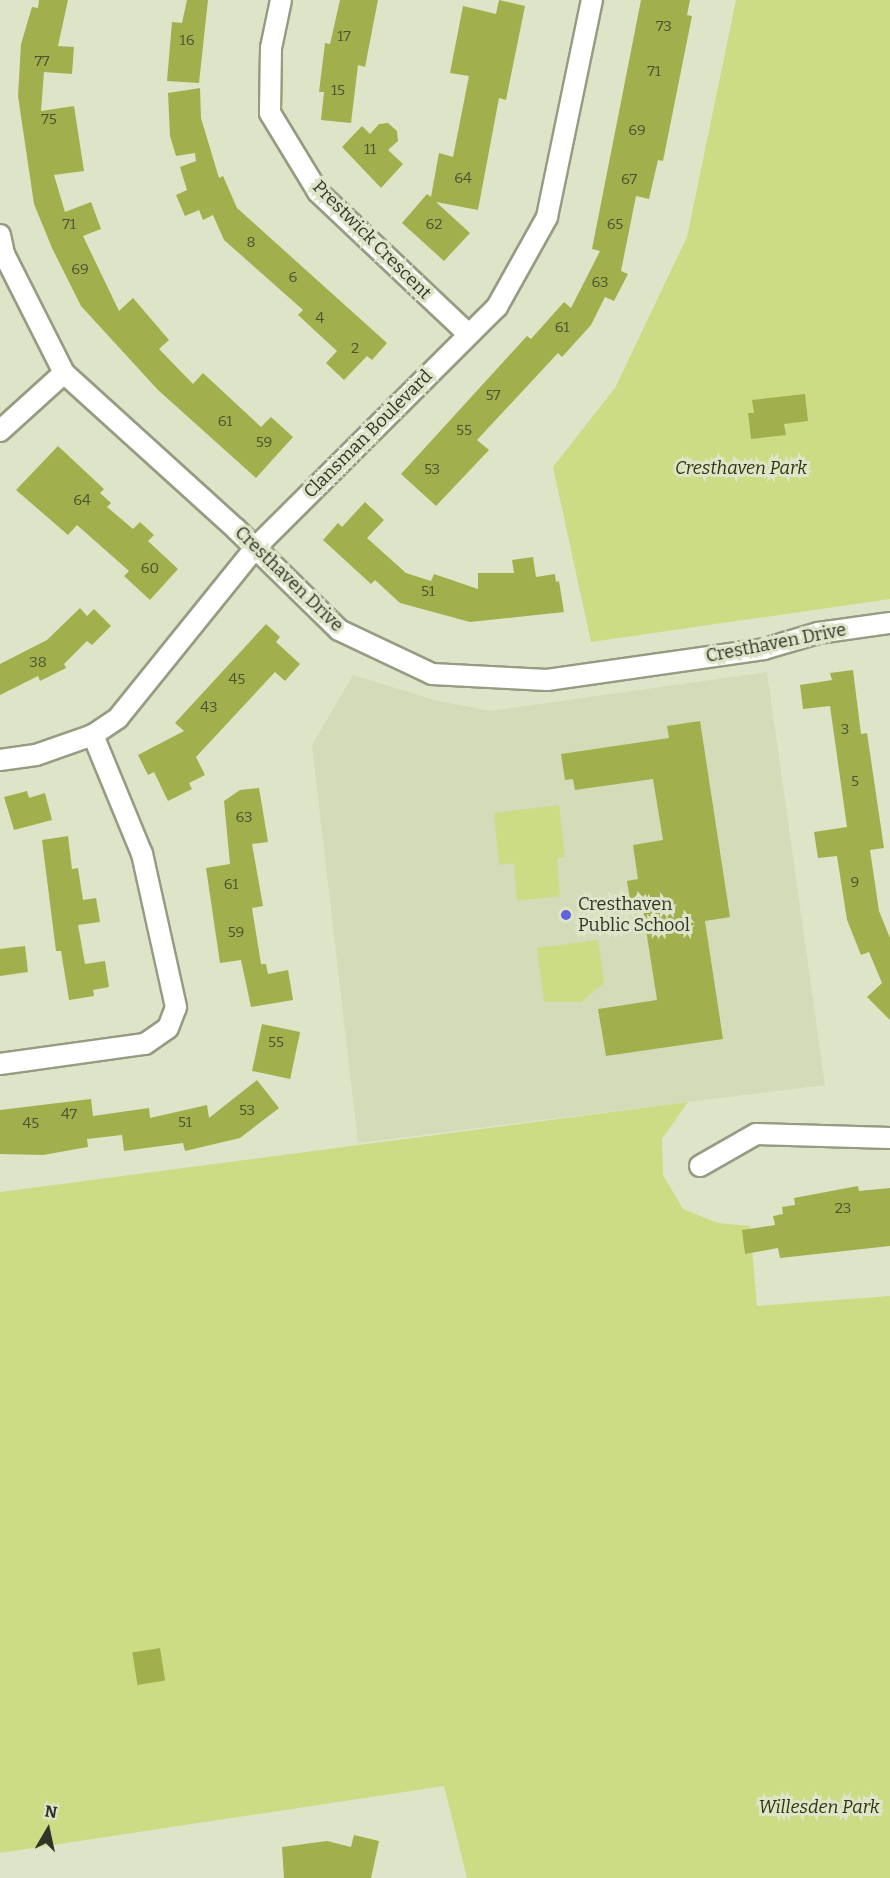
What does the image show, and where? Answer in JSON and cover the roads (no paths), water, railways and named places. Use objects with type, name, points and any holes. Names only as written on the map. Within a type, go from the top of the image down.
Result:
[{"type":"street","name":"Prestwick Crescent","points":[[281,0],[272,48],[270,113],[318,192],[468,334]]},
{"type":"street","name":"Clansman Boulevard","points":[[0,760],[36,754],[93,735],[118,718],[255,548],[497,307],[547,217],[592,0]]},
{"type":"street","name":"Cresthaven Drive","points":[[0,235],[4,254],[64,373],[255,548],[339,630],[432,675],[547,680],[764,649],[818,633],[890,623]]},
{"type":"street","points":[[0,431],[64,373]]},
{"type":"street","points":[[0,1064],[145,1044],[168,1028],[176,1007],[142,854],[93,735]]},
{"type":"street","points":[[700,1166],[756,1134],[890,1138]]},
{"type":"place","name":"Cresthaven Public School","points":[[566,915]]},
{"type":"park label","name":"Cresthaven Park","points":[[741,468]]},
{"type":"park label","name":"Willesden Park","points":[[819,1807]]}]
